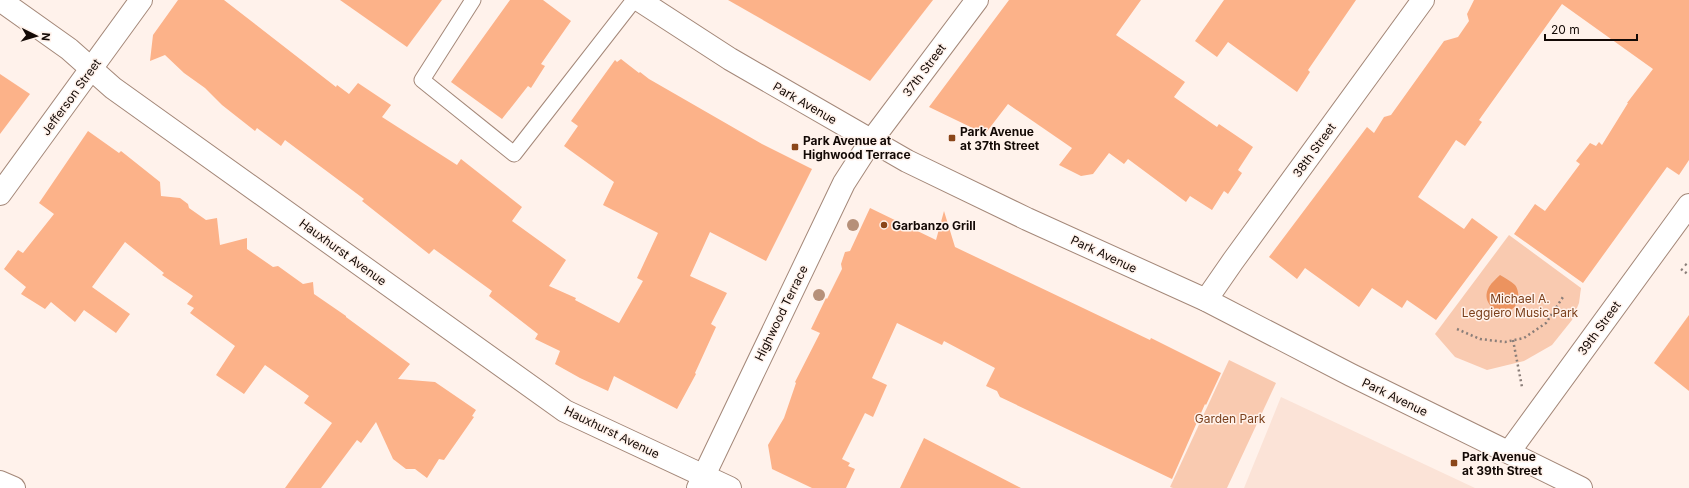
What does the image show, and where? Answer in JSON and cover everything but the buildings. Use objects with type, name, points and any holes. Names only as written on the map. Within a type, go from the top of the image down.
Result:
[{"type":"street","name":"Hauxhurst Avenue","points":[[0,0],[69,49],[113,88],[565,411],[701,482],[730,488]]},
{"type":"street","name":"Jefferson Street","points":[[0,194],[141,0]]},
{"type":"street","name":"Park Avenue","points":[[639,0],[730,59],[907,161],[1027,219],[1206,300],[1370,384],[1581,488]]},
{"type":"street","name":"37th Street","points":[[871,141],[976,0]]},
{"type":"street","name":"38th Street","points":[[1206,300],[1237,255],[1423,0]]},
{"type":"street","name":"Highwood Terrace","points":[[701,482],[844,183],[871,141]]},
{"type":"street","name":"39th Street","points":[[1509,452],[1689,205]]},
{"type":"street","points":[[0,482],[14,488]]},
{"type":"lane","points":[[473,0],[422,80],[514,154],[634,0]]},
{"type":"path","points":[[1684,264],[1689,267]]},
{"type":"path","points":[[1681,269],[1689,275]]},
{"type":"path","points":[[1457,329],[1480,339],[1505,342],[1524,338],[1546,323],[1563,296]]},
{"type":"path","points":[[1513,340],[1522,388]]},
{"type":"shaded area","points":[[1500,275],[1513,284],[1518,290],[1518,300],[1515,307],[1509,311],[1503,312],[1491,306],[1487,295],[1489,287]]},
{"type":"shaded area","points":[[1281,397],[1475,488],[1244,488]]},
{"type":"green space","name":"Michael A. Leggiero Music Park","points":[[1509,235],[1581,288],[1579,303],[1572,320],[1552,345],[1524,361],[1487,370],[1455,357],[1435,334]]},
{"type":"green space","name":"Garden Park","points":[[1229,360],[1276,383],[1227,488],[1170,487]]},
{"type":"place","name":"Park Avenue at 37th Street","points":[[952,138]]},
{"type":"place","name":"Park Avenue at Highwood Terrace","points":[[795,147]]},
{"type":"place","name":"Garbanzo Grill","points":[[884,225]]},
{"type":"place","name":"Park Avenue at 39th Street","points":[[1454,463]]}]
